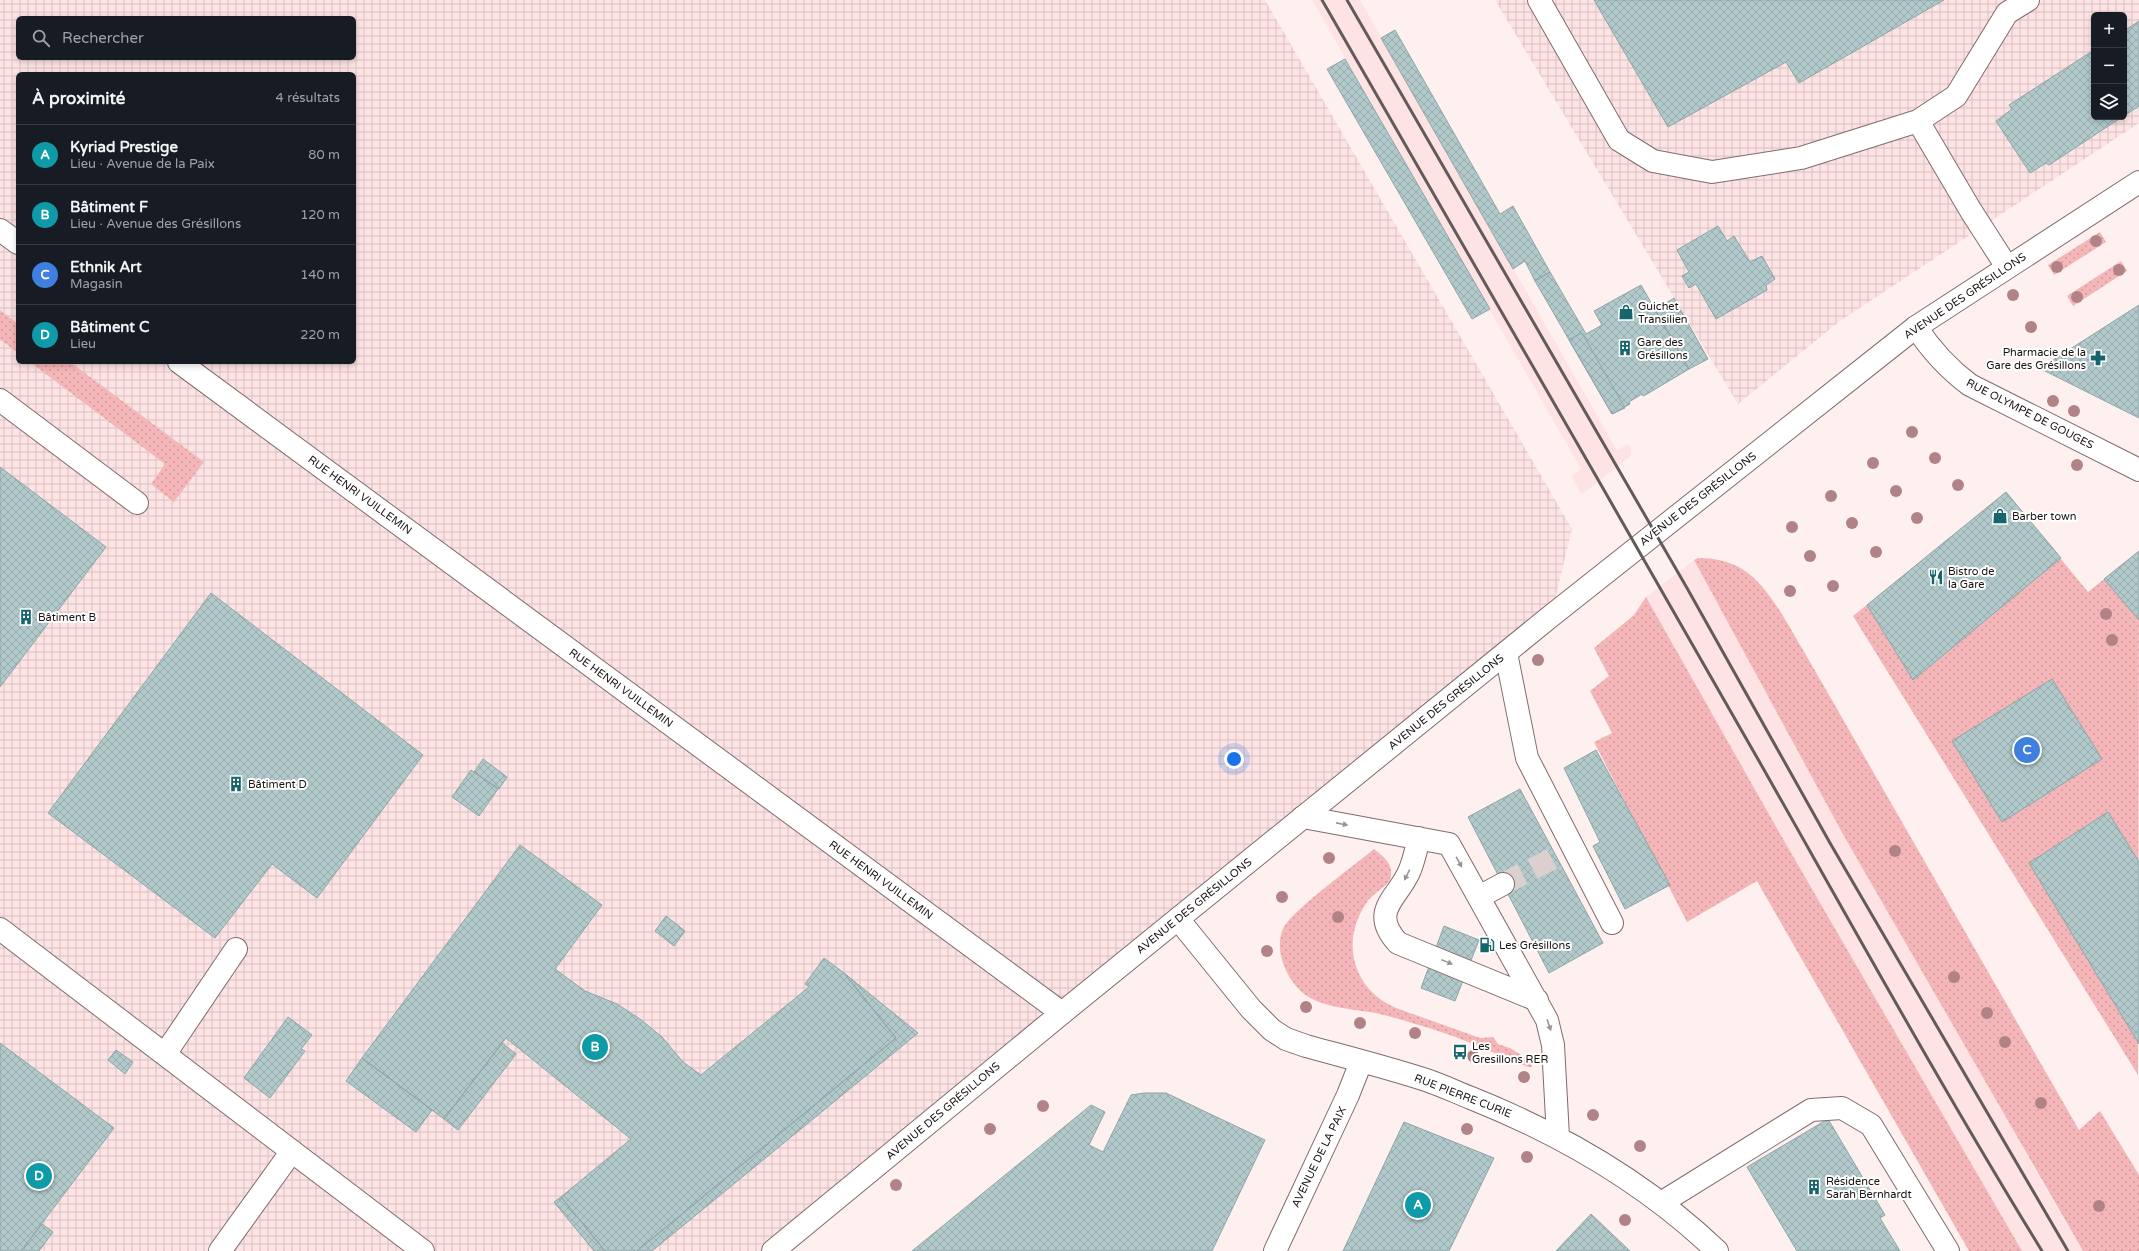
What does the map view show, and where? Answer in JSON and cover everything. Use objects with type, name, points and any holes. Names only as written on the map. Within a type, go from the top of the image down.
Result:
[{"type":"street","points":[[1539,0],[1619,140],[1653,161],[1712,172],[1801,158],[1918,121],[1956,96],[2007,13],[2028,0]]},
{"type":"street","points":[[1918,121],[1971,211],[2008,267]]},
{"type":"street","name":"AVENUE DES GRÉSILLONS","points":[[773,1251],[1303,817],[1506,653],[1916,327],[2139,182]]},
{"type":"street","points":[[0,230],[16,242]]},
{"type":"street","name":"RUE OLYMPE DE GOUGES","points":[[1916,327],[1929,347],[1948,368],[1970,385],[2139,470]]},
{"type":"street","name":"RUE HENRI VUILLEMIN","points":[[182,364],[1062,1013]]},
{"type":"street","points":[[0,400],[137,503]]},
{"type":"street","points":[[1506,653],[1527,758],[1564,853],[1612,923]]},
{"type":"street","points":[[1303,817],[1449,844],[1537,1000],[1551,1031],[1558,1137]]},
{"type":"street","points":[[1419,838],[1410,872],[1387,904],[1385,915],[1391,935],[1398,942],[1537,1000]]},
{"type":"street","points":[[1479,897],[1503,884]]},
{"type":"street","name":"RUE PIERRE CURIE","points":[[1178,919],[1251,1009],[1272,1030],[1286,1039],[1427,1080],[1497,1108],[1558,1137],[1590,1155],[1661,1203],[1717,1251]]},
{"type":"street","points":[[0,929],[423,1251]]},
{"type":"street","points":[[165,1054],[236,950]]},
{"type":"street","name":"AVENUE DE LA PAIX","points":[[1275,1251],[1348,1095],[1361,1062]]},
{"type":"street","points":[[1661,1203],[1811,1110],[1842,1108],[1871,1125],[1948,1251]]},
{"type":"street","points":[[220,1251],[292,1151]]},
{"type":"shaded area","points":[[0,0],[1265,0],[1572,529],[1551,616],[773,1251],[0,1251]]},
{"type":"shaded area","points":[[1312,0],[1360,0],[1617,450],[1628,444],[1631,448],[1631,456],[1581,494],[1571,476],[1581,469]]},
{"type":"shaded area","points":[[1495,0],[2139,0],[2139,123],[1840,321],[1738,404]]},
{"type":"shaded area","points":[[2100,232],[2106,242],[2054,275],[2048,265]]},
{"type":"shaded area","points":[[2121,261],[2127,271],[2073,306],[2067,296]]},
{"type":"shaded area","points":[[0,310],[16,322],[16,351],[0,339]]},
{"type":"shaded area","points":[[33,364],[73,364],[204,462],[174,502],[151,484],[165,464]]},
{"type":"shaded area","points":[[2006,492],[2088,592],[2139,551],[2138,1075],[1853,616]]},
{"type":"shaded area","points":[[1698,558],[1721,560],[1737,566],[1752,576],[1770,596],[1806,655],[2079,1130],[2100,1111],[2139,1175],[2139,1251],[2083,1251],[1844,836],[1694,560]]},
{"type":"shaded area","points":[[1694,560],[2052,1200],[2083,1251],[2022,1251],[1783,839],[1646,597]]},
{"type":"shaded area","points":[[1646,597],[1783,839],[2022,1251],[1969,1251],[1757,881],[1687,922],[1594,742],[1612,733],[1590,691],[1609,676],[1594,648],[1634,615]]},
{"type":"shaded area","points":[[1374,849],[1390,865],[1391,874],[1387,884],[1367,902],[1359,917],[1354,932],[1353,948],[1355,962],[1360,976],[1369,989],[1381,1000],[1396,1008],[1480,1038],[1493,1037],[1498,1044],[1510,1048],[1531,1061],[1532,1067],[1528,1067],[1430,1028],[1380,1014],[1324,1004],[1307,996],[1288,975],[1281,956],[1280,938],[1288,921],[1324,888]]},
{"type":"building","points":[[1594,0],[1944,0],[1799,83],[1786,62],[1668,127]]},
{"type":"building","points":[[2139,21],[2139,106],[2127,114],[2127,48],[2127,29]]},
{"type":"building","points":[[1395,30],[1500,214],[1513,206],[1550,272],[1535,281],[1525,261],[1513,269],[1381,38]]},
{"type":"building","points":[[2091,52],[2091,120],[2117,120],[2049,165],[2046,163],[2030,173],[1996,121],[2012,109],[2009,105]]},
{"type":"building","points":[[1345,59],[1490,309],[1472,319],[1327,69]]},
{"type":"building","points":[[1718,226],[1727,241],[1734,236],[1750,262],[1762,256],[1775,279],[1766,285],[1767,290],[1716,319],[1696,284],[1689,288],[1682,276],[1689,272],[1677,250]]},
{"type":"building","name":"Gare des Grésillons","points":[[1550,272],[1586,334],[1602,325],[1594,311],[1641,285],[1689,369],[1647,394],[1643,396],[1642,394],[1629,402],[1630,404],[1612,414],[1535,281]]},
{"type":"building","points":[[1674,298],[1708,359],[1689,369],[1655,310]]},
{"type":"building","points":[[2139,305],[2139,418],[2041,369],[2053,360]]},
{"type":"building","points":[[1582,333],[1625,408],[1612,414],[1569,340]]},
{"type":"building","name":"Bâtiment B","points":[[0,467],[106,547],[0,687]]},
{"type":"building","points":[[2006,492],[2061,558],[1913,680],[1867,605]]},
{"type":"building","points":[[2139,551],[2139,620],[2104,579]]},
{"type":"building","name":"Bâtiment D","points":[[211,593],[423,755],[317,898],[272,864],[215,938],[48,813]]},
{"type":"building","points":[[2052,679],[2102,759],[2002,822],[1952,741]]},
{"type":"building","points":[[1596,750],[1670,885],[1625,909],[1593,846],[1600,842],[1564,768]]},
{"type":"building","points":[[483,759],[507,777],[499,789],[474,772]]},
{"type":"building","points":[[471,770],[498,789],[479,816],[452,797]]},
{"type":"building","points":[[1520,789],[1603,943],[1549,973],[1468,817]]},
{"type":"building","points":[[2108,812],[2139,862],[2139,1044],[2029,863]]},
{"type":"building","points":[[520,845],[602,905],[555,969],[585,991],[617,1004],[640,1019],[662,1037],[683,1062],[701,1075],[809,987],[805,984],[824,958],[844,973],[896,1038],[637,1251],[605,1251],[561,1197],[631,1139],[506,1038],[444,1119],[362,1058]]},
{"type":"building","points":[[666,916],[685,931],[674,946],[655,931]]},
{"type":"building","points":[[1444,926],[1479,940],[1455,1001],[1421,988]]},
{"type":"building","points":[[844,973],[918,1033],[652,1251],[637,1251],[896,1038]]},
{"type":"building","points":[[288,1017],[312,1035],[301,1049],[305,1051],[270,1098],[244,1078]]},
{"type":"building","points":[[0,1043],[114,1128],[21,1251],[0,1251]]},
{"type":"building","points":[[502,1043],[516,1054],[458,1130],[444,1119]]},
{"type":"building","points":[[116,1050],[133,1062],[125,1074],[108,1060]]},
{"type":"building","points":[[362,1058],[432,1110],[416,1132],[346,1081]]},
{"type":"building","points":[[1144,1093],[1166,1093],[1265,1140],[1212,1251],[912,1251],[1091,1105],[1105,1112],[1089,1145],[1103,1152],[1131,1095]]},
{"type":"building","name":"Résidence Sarah Bernhardt","points":[[1828,1119],[1885,1215],[1880,1218],[1900,1251],[1797,1251],[1747,1167]]},
{"type":"building","points":[[1404,1122],[1494,1158],[1449,1251],[1343,1251]]},
{"type":"building","points":[[561,1197],[605,1251],[594,1251],[554,1202]]},
{"type":"building","points":[[1591,1214],[1630,1251],[1556,1251]]},
{"type":"building","points":[[42,1224],[53,1232],[39,1251],[21,1251]]},
{"type":"tunnel","points":[[1503,884],[1556,857]]},
{"type":"railway","points":[[1322,0],[1759,761],[1933,1068],[2042,1251]]},
{"type":"railway","points":[[1347,0],[1687,588],[1830,843],[2068,1251]]},
{"type":"place","name":"Guichet Transilien","points":[[1626,312]]},
{"type":"place","name":"Gare des Grésillons","points":[[1625,348]]},
{"type":"place","name":"Pharmacie de la Gare des Grésillons","points":[[2098,358]]},
{"type":"place","name":"Barber town","points":[[2000,516]]},
{"type":"place","name":"Bistro de la Gare","points":[[1936,577]]},
{"type":"place","name":"Bâtiment B","points":[[26,617]]},
{"type":"place","name":"Ethnik Art","points":[[2027,750]]},
{"type":"place","name":"Bâtiment D","points":[[236,784]]},
{"type":"place","name":"Les Grésillons","points":[[1487,945]]},
{"type":"place","name":"Bâtiment F","points":[[595,1047]]},
{"type":"place","name":"Les Gresillons RER","points":[[1460,1052]]},
{"type":"place","name":"Bâtiment C","points":[[39,1176]]},
{"type":"place","name":"Résidence Sarah Bernhardt","points":[[1814,1187]]},
{"type":"place","name":"Kyriad Prestige","points":[[1418,1205]]}]
